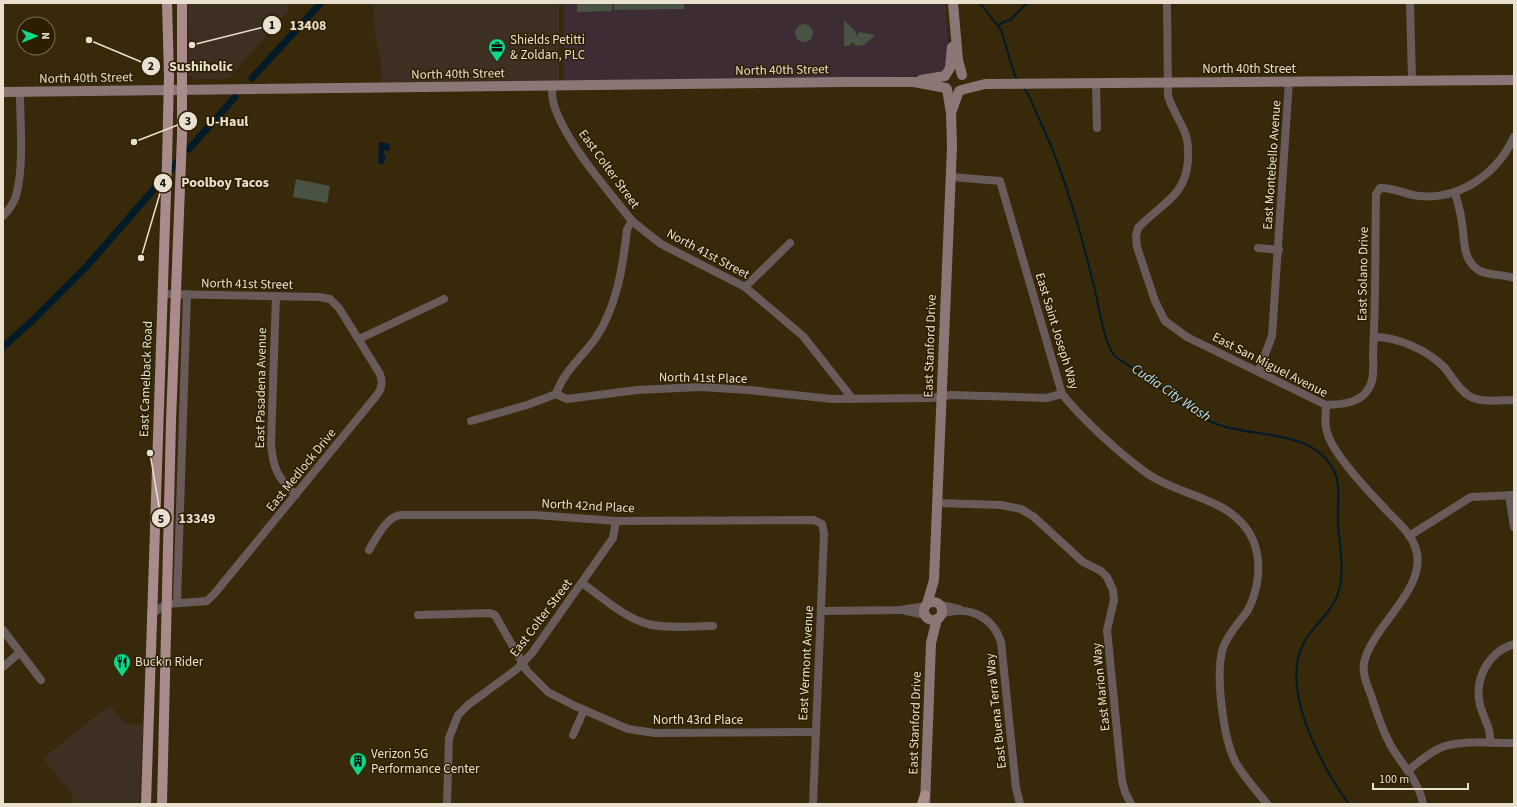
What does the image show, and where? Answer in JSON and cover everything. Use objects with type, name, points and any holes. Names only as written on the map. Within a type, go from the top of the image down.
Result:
[{"type":"main road","name":"East Camelback Road","points":[[146,804],[151,614],[167,162],[167,3]]},
{"type":"main road","name":"East Camelback Road","points":[[162,804],[164,724],[172,603],[171,421],[182,294],[182,3]]},
{"type":"main road","points":[[148,724],[164,724]]},
{"type":"street","points":[[949,3],[952,51],[950,68],[943,82],[946,89],[953,92],[960,90],[964,82],[958,60],[953,3]]},
{"type":"street","points":[[1167,3],[1169,83]]},
{"type":"street","points":[[1410,3],[1412,81]]},
{"type":"street","points":[[946,75],[956,71],[962,75]]},
{"type":"street","name":"North 40th Street","points":[[3,92],[230,90],[258,88],[552,87],[914,82],[946,75]]},
{"type":"street","name":"North 40th Street","points":[[962,75],[985,84]]},
{"type":"street","name":"North 40th Street","points":[[960,90],[985,84],[1514,80]]},
{"type":"street","name":"East Montebello Avenue","points":[[1259,370],[1272,336],[1279,250],[1289,81]]},
{"type":"street","name":"North 40th Street","points":[[914,82],[946,89]]},
{"type":"street","points":[[1096,83],[1097,128]]},
{"type":"street","name":"East San Miguel Avenue","points":[[1169,83],[1168,96],[1185,134],[1188,148],[1185,179],[1180,189],[1138,228],[1136,236],[1137,247],[1155,301],[1165,321],[1187,337],[1259,370],[1326,404],[1327,433],[1333,445],[1358,480],[1409,536],[1414,544],[1417,556],[1416,574],[1409,588],[1369,650],[1364,669],[1369,690],[1386,736],[1414,780],[1423,804]]},
{"type":"street","name":"East Colter Street","points":[[552,87],[554,108],[570,137],[598,178],[632,221],[627,229],[618,288],[606,319],[595,339],[564,375],[556,394]]},
{"type":"street","name":"East Stanford Drive","points":[[931,643],[939,611],[934,580],[951,177],[951,112],[946,89]]},
{"type":"street","name":"East Stanford Drive","points":[[951,112],[960,90]]},
{"type":"street","points":[[3,216],[12,206],[17,193],[19,173],[20,92]]},
{"type":"street","points":[[1514,137],[1503,156],[1486,175],[1455,193],[1462,225],[1464,247],[1471,263],[1480,270],[1490,274],[1514,278]]},
{"type":"street","name":"East Saint Joseph Way","points":[[951,177],[1000,181],[1062,394],[1080,415],[1147,474],[1162,483],[1226,510],[1245,527],[1253,539],[1258,560],[1257,585],[1248,609],[1224,646],[1220,667],[1225,728],[1228,744],[1236,763],[1267,804]]},
{"type":"street","name":"East Solano Drive","points":[[1326,404],[1343,404],[1355,401],[1369,388],[1372,379],[1376,194],[1380,188],[1391,188],[1418,196],[1447,195],[1455,193]]},
{"type":"street","name":"North 41st Street","points":[[632,221],[661,244],[745,287],[803,336],[852,398]]},
{"type":"street","points":[[745,287],[790,243]]},
{"type":"street","name":"East Montebello Avenue","points":[[1258,248],[1279,250]]},
{"type":"street","name":"North 41st Street","points":[[163,294],[276,296],[330,299]]},
{"type":"street","name":"East Pasadena Avenue","points":[[276,296],[270,444],[272,461],[280,478],[296,495]]},
{"type":"street","name":"East Medlock Drive","points":[[172,603],[207,601],[216,593],[381,390],[382,382],[380,374],[339,308],[330,299]]},
{"type":"street","points":[[359,339],[444,299]]},
{"type":"street","points":[[1374,336],[1390,338],[1422,351],[1443,367],[1470,397],[1484,400],[1514,400]]},
{"type":"street","name":"North 41st Place","points":[[556,394],[567,399],[637,390],[700,388],[752,390],[820,399],[941,397],[951,395],[1046,398],[1062,394]]},
{"type":"street","points":[[471,422],[527,405],[556,394]]},
{"type":"street","points":[[1409,536],[1471,497],[1512,495],[1514,527]]},
{"type":"street","name":"East Marion Way","points":[[937,503],[1001,505],[1021,508],[1083,562],[1101,571],[1114,590],[1114,600],[1107,630],[1122,781],[1125,792],[1131,804]]},
{"type":"street","name":"North 42nd Place","points":[[369,550],[394,515],[535,515],[616,521],[814,520],[822,524]]},
{"type":"street","name":"East Colter Street","points":[[447,804],[449,738],[458,716],[468,705],[517,670],[532,653],[613,538],[616,521]]},
{"type":"street","name":"East Vermont Avenue","points":[[813,804],[824,534],[822,524]]},
{"type":"street","name":"East Stanford Drive","points":[[924,801],[931,643],[926,611],[934,580]]},
{"type":"street","points":[[582,583],[619,610],[640,621],[658,626],[713,626]]},
{"type":"street","points":[[932,602],[939,611],[931,619],[926,611],[932,602]]},
{"type":"street","points":[[151,614],[172,603]]},
{"type":"street","points":[[821,611],[926,611]]},
{"type":"street","name":"East Buena Terra Way","points":[[939,611],[977,613],[988,620],[996,628],[1001,642],[1016,788],[1020,804]]},
{"type":"street","name":"North 43rd Place","points":[[418,615],[490,613],[495,615],[527,671],[548,692],[584,710],[628,729],[641,732],[815,732]]},
{"type":"street","points":[[3,630],[41,680]]},
{"type":"street","points":[[1490,743],[1489,725],[1480,705],[1479,684],[1487,663],[1500,650],[1514,644]]},
{"type":"street","points":[[3,667],[19,652]]},
{"type":"street","points":[[573,735],[584,710]]},
{"type":"street","points":[[1408,771],[1444,746],[1458,744],[1514,743]]},
{"type":"shaded area","points":[[188,3],[289,3],[289,10],[229,78],[195,80],[189,75]]},
{"type":"shaded area","points":[[369,3],[559,3],[559,80],[381,82],[380,56],[375,36],[374,7]]},
{"type":"shaded area","points":[[564,3],[945,3],[949,59],[943,73],[927,76],[760,80],[564,80]]},
{"type":"shaded area","points":[[110,705],[124,723],[143,725],[139,804],[73,804],[73,796],[43,758]]},
{"type":"green space","points":[[577,3],[612,3],[612,11],[577,12]]},
{"type":"green space","points":[[614,3],[684,3],[684,9],[614,10]]},
{"type":"green space","points":[[844,20],[856,32],[856,37],[859,32],[875,35],[864,45],[856,46],[853,42],[849,46],[844,46]]},
{"type":"green space","points":[[804,24],[810,27],[813,33],[810,39],[804,42],[798,39],[795,33],[798,27]]},
{"type":"green space","points":[[296,179],[330,186],[327,203],[293,197]]},
{"type":"water","points":[[379,142],[390,144],[389,151],[384,150],[384,155],[386,155],[384,164],[378,163]]},
{"type":"waterway","points":[[252,78],[321,3]]},
{"type":"waterway","name":"Cudia City Wash","points":[[980,3],[1001,30],[1015,76],[1018,80]]},
{"type":"waterway","points":[[998,25],[1011,19],[1027,3]]},
{"type":"waterway","name":"Cudia City Wash","points":[[1023,87],[1031,100],[1050,143],[1065,183],[1094,286],[1104,332],[1110,349],[1114,355],[1198,415],[1219,425],[1234,429],[1284,437],[1300,442],[1314,449],[1326,459],[1335,473],[1338,485],[1338,523],[1342,564],[1341,581],[1337,597],[1329,611],[1308,635],[1304,642],[1298,661],[1297,681],[1300,703],[1316,748],[1338,788],[1349,804]]},
{"type":"waterway","points":[[189,149],[235,97]]},
{"type":"waterway","points":[[3,347],[33,320],[87,266],[182,157]]},
{"type":"place","name":"Sushiholic","points":[[89,40]]},
{"type":"place","name":"13408","points":[[192,45]]},
{"type":"place","name":"Shields Petitti & Zoldan, PLC","points":[[497,62]]},
{"type":"place","name":"U-Haul","points":[[134,142]]},
{"type":"place","name":"Poolboy Tacos","points":[[141,258]]},
{"type":"place","name":"13349","points":[[150,453]]},
{"type":"place","name":"Buck n Rider","points":[[122,677]]},
{"type":"place","name":"Verizon 5G Performance Center","points":[[358,776]]}]
